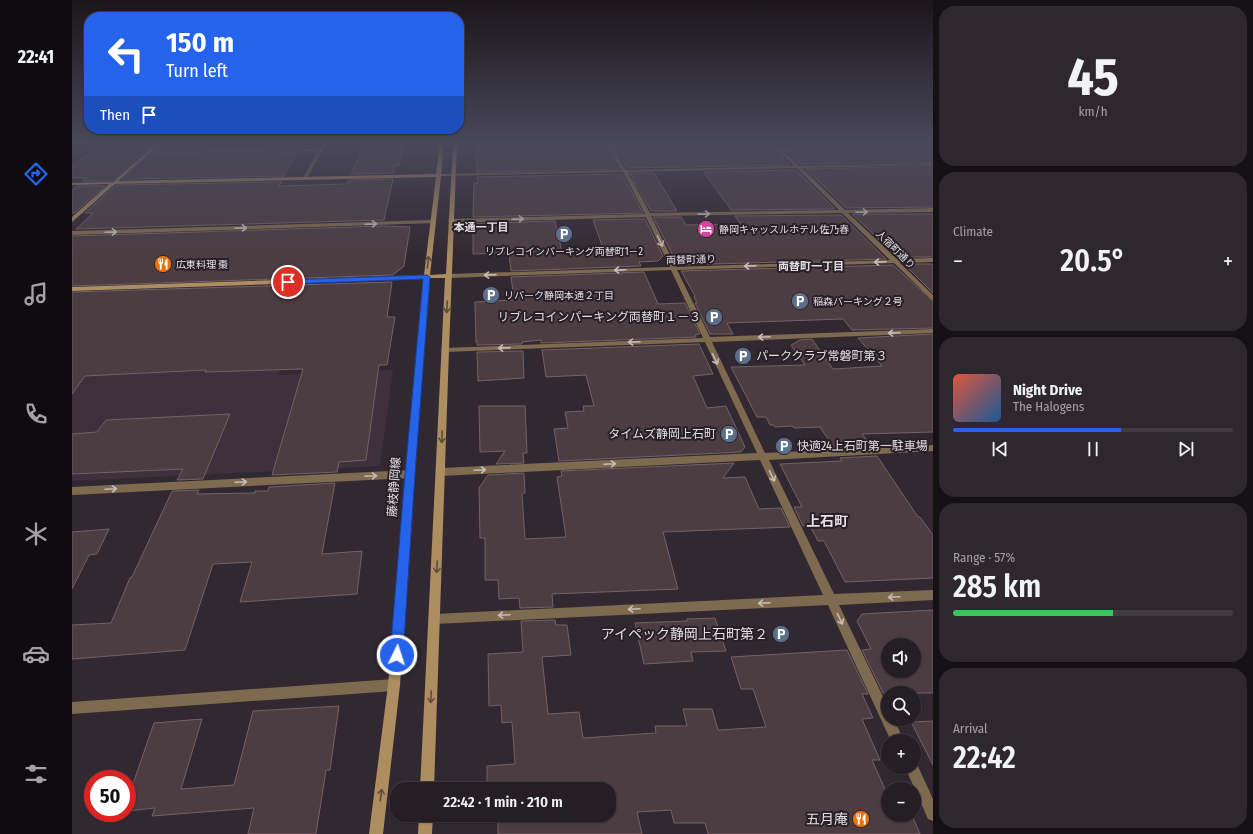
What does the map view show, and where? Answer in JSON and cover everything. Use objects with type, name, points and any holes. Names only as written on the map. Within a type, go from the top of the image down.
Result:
[{"type":"main road","points":[[72,184],[154,182]]},
{"type":"main road","name":"藤枝静岡線","points":[[376,834],[394,685],[410,474],[432,222],[443,182]]},
{"type":"main road","name":"藤枝静岡線","points":[[427,782],[451,221],[446,182]]},
{"type":"main road","points":[[72,220],[112,183]]},
{"type":"main road","points":[[72,289],[449,276]]},
{"type":"main road","points":[[425,834],[426,822]]},
{"type":"street","points":[[632,182],[895,734]]},
{"type":"street","name":"人宿町通り","points":[[815,182],[933,298]]},
{"type":"street","points":[[451,221],[648,215],[933,210]]},
{"type":"street","points":[[72,233],[432,222]]},
{"type":"street","name":"両替町通り","points":[[449,276],[933,260]]},
{"type":"street","points":[[445,350],[706,339],[933,332]]},
{"type":"street","points":[[441,472],[933,448]]},
{"type":"street","points":[[72,491],[410,474]]},
{"type":"street","points":[[435,619],[933,595]]},
{"type":"street","points":[[72,708],[394,685]]},
{"type":"street","points":[[914,774],[933,814]]},
{"type":"shaded area","points":[[287,348],[278,375],[393,370],[380,466],[72,481],[72,368]]},
{"type":"building","points":[[281,182],[279,186],[347,184],[348,182],[392,182],[384,220],[76,229],[93,213],[85,213],[116,185]]},
{"type":"building","points":[[626,182],[643,213],[473,217],[474,183]]},
{"type":"building","points":[[635,182],[659,182],[677,211],[651,211]]},
{"type":"building","points":[[711,182],[808,182],[835,209],[731,210]]},
{"type":"building","points":[[819,182],[933,182],[933,207],[846,208]]},
{"type":"building","points":[[77,186],[105,186],[74,213],[72,213],[72,191]]},
{"type":"building","points":[[852,214],[933,214],[933,257],[898,257]]},
{"type":"building","points":[[841,215],[886,259],[678,265],[653,217],[681,217],[686,225],[741,224],[735,216]]},
{"type":"building","points":[[645,219],[663,256],[658,261],[639,262],[641,266],[511,271],[509,253],[473,254],[473,224],[555,221],[562,252],[604,251],[593,220]]},
{"type":"building","points":[[383,226],[410,227],[404,266],[393,275],[72,286],[72,236]]},
{"type":"building","points":[[904,264],[933,264],[933,293]]},
{"type":"building","points":[[893,265],[933,301],[933,328],[852,330],[843,319],[727,323],[733,334],[710,334],[695,303],[697,303],[694,297],[695,296],[681,271]]},
{"type":"building","points":[[644,272],[658,304],[685,303],[700,334],[695,335],[696,337],[541,343],[541,340],[522,342],[522,344],[477,345],[475,302],[514,300],[511,277]]},
{"type":"building","points":[[392,282],[387,317],[395,317],[387,365],[379,365],[366,460],[339,462],[337,472],[272,475],[303,369],[205,372],[206,370],[85,376],[72,394],[72,292]]},
{"type":"building","points":[[933,334],[933,432],[862,434],[871,446],[834,448],[820,427],[794,428],[792,426],[775,427],[770,425],[766,417],[757,417],[731,367],[805,365],[791,345],[800,340],[812,339],[833,369],[882,366],[858,338]]},
{"type":"building","points":[[699,344],[713,374],[693,376],[707,408],[726,406],[745,447],[741,452],[559,461],[554,429],[568,428],[565,412],[584,411],[583,406],[594,406],[586,375],[546,377],[542,350]]},
{"type":"building","points":[[523,351],[524,378],[478,381],[477,352]]},
{"type":"building","points":[[479,406],[525,406],[527,453],[523,453],[524,463],[496,464],[505,451],[480,452]]},
{"type":"building","points":[[230,414],[203,479],[177,480],[183,469],[72,474],[72,434],[97,432],[106,420]]},
{"type":"building","points":[[877,456],[918,517],[920,517],[933,535],[933,578],[845,582],[824,541],[818,541],[810,526],[803,526],[794,507],[802,507],[780,464],[842,461],[840,458]]},
{"type":"building","points":[[734,463],[723,478],[745,477],[759,509],[781,508],[790,527],[663,532],[678,589],[552,594],[553,607],[520,608],[519,598],[499,599],[498,580],[485,580],[485,538],[480,538],[479,488],[488,475],[524,473],[525,493],[522,494],[525,539],[566,537],[557,477],[562,476],[561,471]]},
{"type":"building","points":[[335,483],[322,554],[362,551],[357,594],[240,602],[252,562],[213,564],[185,650],[72,659],[72,625],[111,623],[130,578],[132,577],[172,491],[199,490],[197,494],[255,493],[255,491],[268,491],[269,487]]},
{"type":"building","points":[[109,529],[97,554],[89,555],[72,589],[72,532]]},
{"type":"building","points":[[933,610],[933,693],[921,693],[921,686],[881,686],[881,689],[862,650],[871,649],[857,621],[862,614]]},
{"type":"building","points":[[715,618],[726,651],[691,652],[693,661],[644,664],[635,623],[687,621],[687,619]]},
{"type":"building","points":[[555,620],[556,625],[567,625],[571,655],[542,657],[548,714],[579,712],[583,738],[656,733],[655,726],[687,726],[683,709],[712,709],[718,730],[766,727],[753,689],[741,689],[731,657],[847,650],[868,694],[862,694],[873,718],[862,719],[880,760],[872,760],[882,782],[881,822],[915,822],[920,834],[708,834],[705,823],[674,823],[671,810],[637,812],[642,834],[498,834],[498,822],[616,822],[616,782],[487,782],[487,766],[515,764],[512,722],[502,723],[501,705],[489,706],[488,654],[523,652],[521,621]]},
{"type":"building","points":[[339,706],[330,770],[326,770],[316,834],[248,834],[254,808],[152,816],[155,808],[136,810],[136,775],[154,723],[202,719],[181,789],[234,785],[253,711]]},
{"type":"building","points":[[933,721],[933,765],[921,742],[921,734],[917,734],[913,726],[921,726],[921,722]]},
{"type":"place","name":"静岡キャッスルホテル佐乃春","points":[[706,229]]},
{"type":"place","name":"リブレコインパーキング両替町1－2","points":[[564,234]]},
{"type":"place","name":"広東料理 棗","points":[[163,264]]},
{"type":"place","name":"リパーク静岡本通２丁目","points":[[491,295]]},
{"type":"place","name":"稲森パーキング２号","points":[[800,301]]},
{"type":"place","name":"リブレコインパーキング両替町１－３","points":[[714,317]]},
{"type":"place","name":"パーククラブ常磐町第３","points":[[743,356]]},
{"type":"place","name":"タイムズ静岡上石町","points":[[729,434]]},
{"type":"place","name":"快適24上石町第一駐車場","points":[[784,446]]},
{"type":"place","name":"アイペック静岡上石町第２","points":[[781,634]]},
{"type":"place","name":"五月庵","points":[[861,819]]},
{"type":"district","name":"本通一丁目","points":[[481,227]]},
{"type":"district","name":"両替町一丁目","points":[[811,266]]},
{"type":"district","name":"上石町","points":[[827,521]]},
{"type":"route","points":[[288,282],[427,277],[410,474],[397,655]]}]
